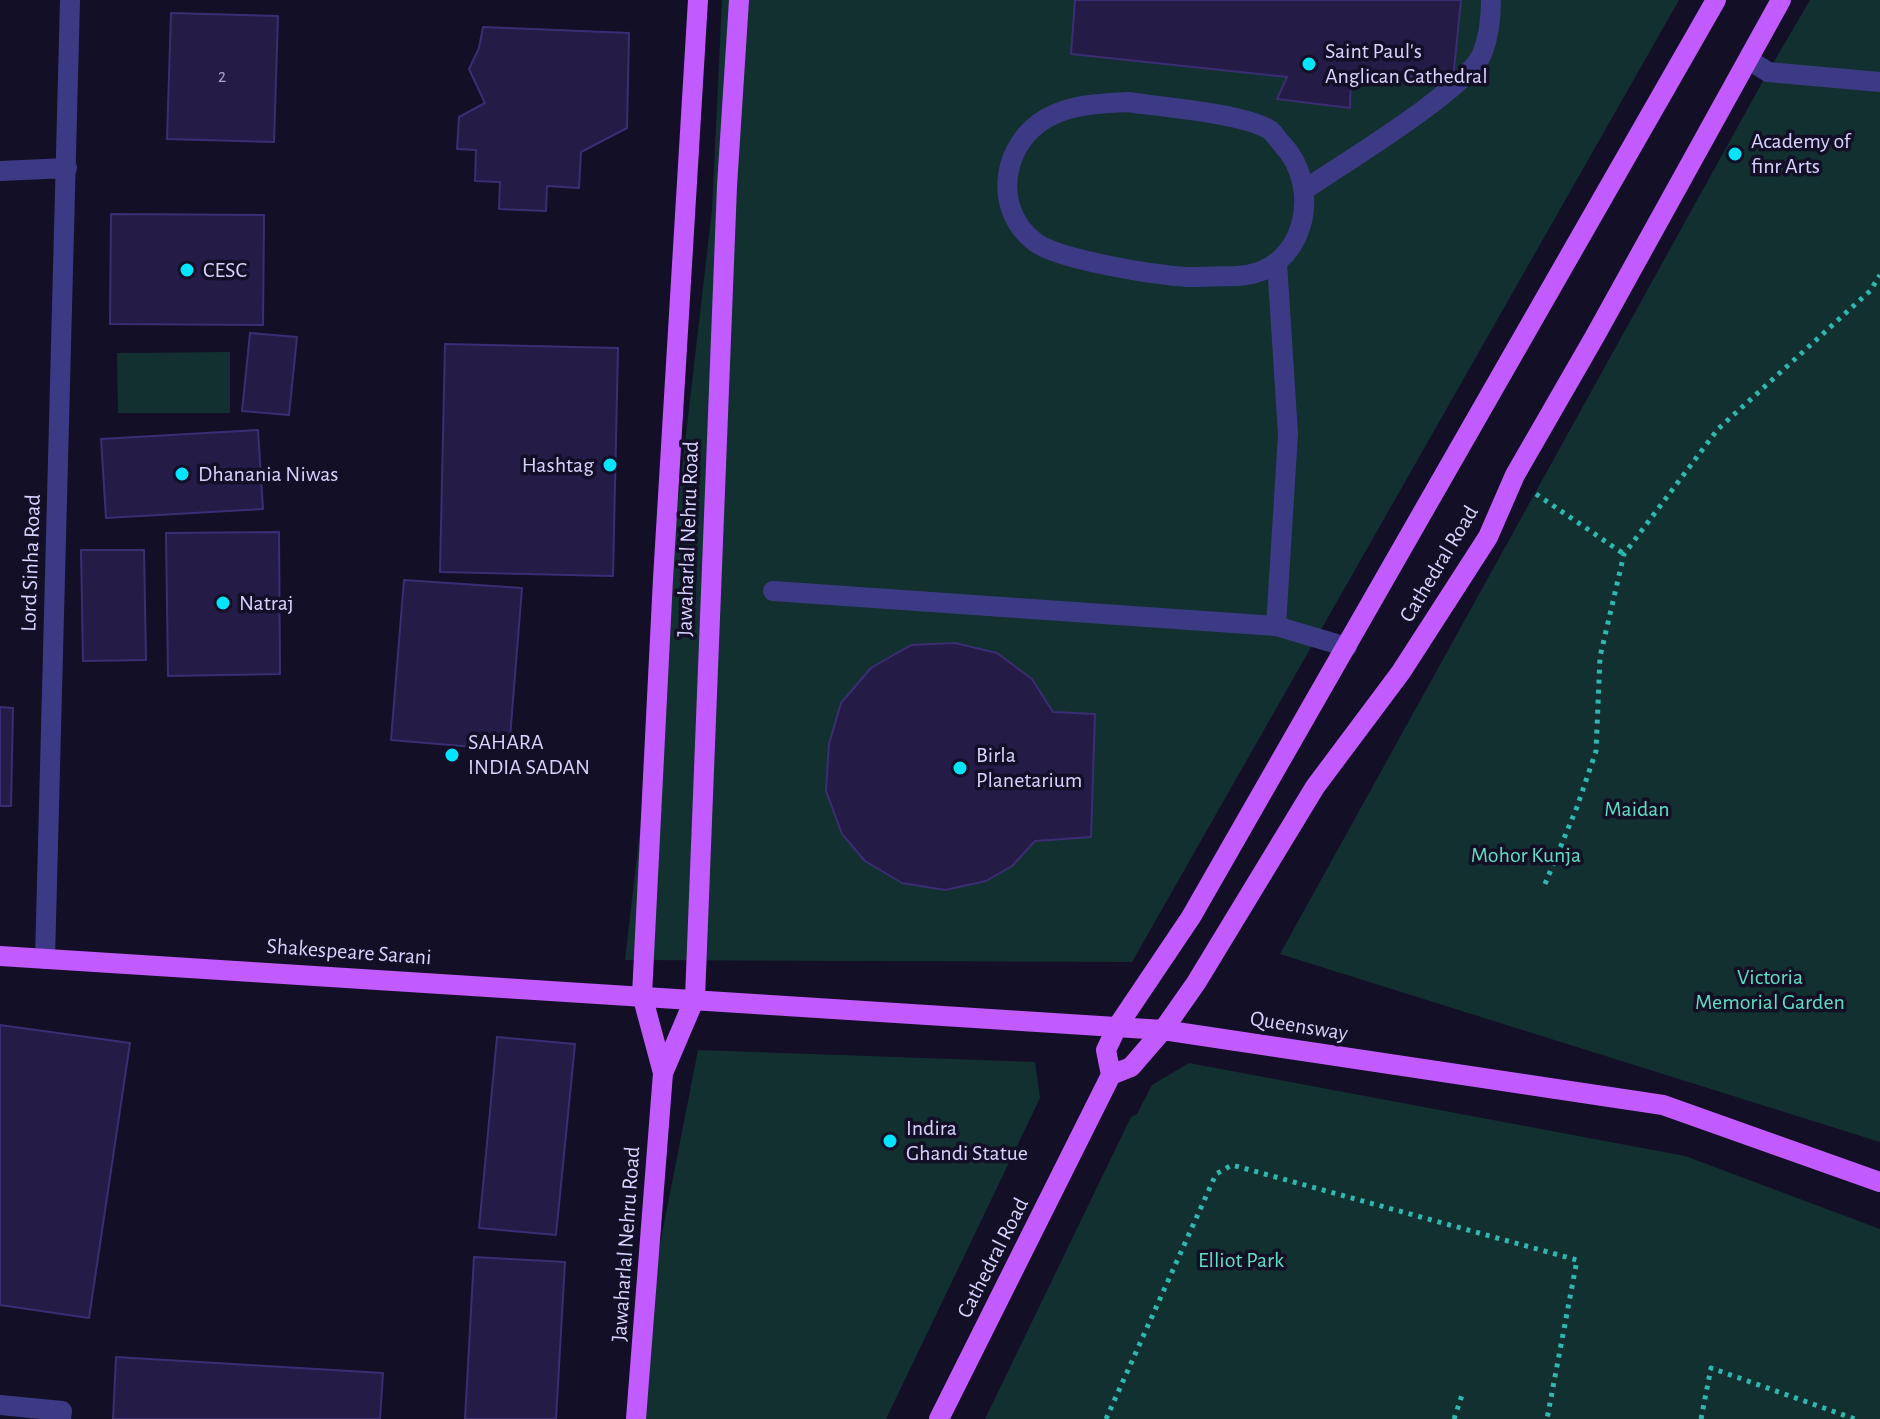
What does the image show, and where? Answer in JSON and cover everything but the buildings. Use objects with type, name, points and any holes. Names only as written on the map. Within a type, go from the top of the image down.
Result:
[{"type":"main road","name":"Jawaharlal Nehru Road","points":[[663,1073],[642,995],[698,0]]},
{"type":"main road","name":"Jawaharlal Nehru Road","points":[[636,1419],[663,1073],[695,998],[727,186],[739,0]]},
{"type":"main road","name":"Cathedral Road","points":[[939,1419],[1111,1075],[1106,1050],[1117,1027],[1191,917],[1716,0]]},
{"type":"main road","name":"Cathedral Road","points":[[1111,1075],[1131,1067],[1163,1030],[1196,983],[1315,787],[1401,672],[1488,537],[1515,475],[1781,0]]},
{"type":"main road","name":"Shakespeare Sarani","points":[[0,956],[695,998]]},
{"type":"main road","name":"Queensway","points":[[695,998],[1163,1030],[1663,1105],[1880,1182]]},
{"type":"street","name":"Lord Sinha Road","points":[[45,959],[70,0]]},
{"type":"street","points":[[1306,189],[1457,84],[1481,57],[1491,19],[1491,0]]},
{"type":"street","points":[[1749,60],[1768,72],[1880,82]]},
{"type":"street","points":[[1127,102],[1231,117],[1270,130],[1294,156],[1306,189],[1303,219],[1294,244],[1277,263],[1245,275],[1187,277],[1067,257],[1037,244],[1016,225],[1006,195],[1013,151],[1039,123],[1075,106],[1127,102]]},
{"type":"street","points":[[0,171],[67,168]]},
{"type":"street","points":[[1276,626],[1288,444],[1277,263]]},
{"type":"street","points":[[773,591],[1276,626],[1347,647]]},
{"type":"street","points":[[0,1405],[62,1411],[61,1419]]},
{"type":"path","points":[[1545,884],[1596,751],[1600,657],[1624,554],[1718,429],[1870,291],[1880,275]]},
{"type":"path","points":[[1515,475],[1534,493],[1624,554]]},
{"type":"path","points":[[1106,1419],[1216,1174],[1232,1165],[1577,1260],[1547,1419]]},
{"type":"path","points":[[1701,1419],[1711,1368],[1855,1419]]},
{"type":"path","points":[[1454,1419],[1463,1392]]},
{"type":"green space","points":[[722,0],[1679,0],[1132,962],[625,960],[712,210]]},
{"type":"green space","name":"Maidan","points":[[1810,0],[1880,0],[1880,1142],[1280,954]]},
{"type":"green space","points":[[230,352],[230,413],[118,413],[117,353]]},
{"type":"green space","points":[[698,1050],[1035,1062],[1040,1098],[886,1419],[641,1419],[645,1321]]},
{"type":"green space","name":"Elliot Park","points":[[1189,1063],[1685,1156],[1880,1229],[1880,1419],[985,1419],[1131,1117],[1137,1114],[1152,1085]]},
{"type":"place","name":"Saint Paul's Anglican Cathedral","points":[[1309,64]]},
{"type":"place","name":"Academy of finr Arts","points":[[1735,154]]},
{"type":"place","name":"CESC","points":[[187,270]]},
{"type":"place","name":"Hashtag","points":[[610,465]]},
{"type":"place","name":"Dhanania Niwas","points":[[182,474]]},
{"type":"place","name":"Natraj","points":[[223,603]]},
{"type":"place","name":"SAHARA INDIA SADAN","points":[[452,755]]},
{"type":"place","name":"Birla Planetarium","points":[[960,768]]},
{"type":"place","name":"Indira Ghandi Statue","points":[[890,1141]]},
{"type":"park label","name":"Mohor Kunja","points":[[1526,855]]},
{"type":"park label","name":"Victoria Memorial Garden","points":[[1770,990]]}]
